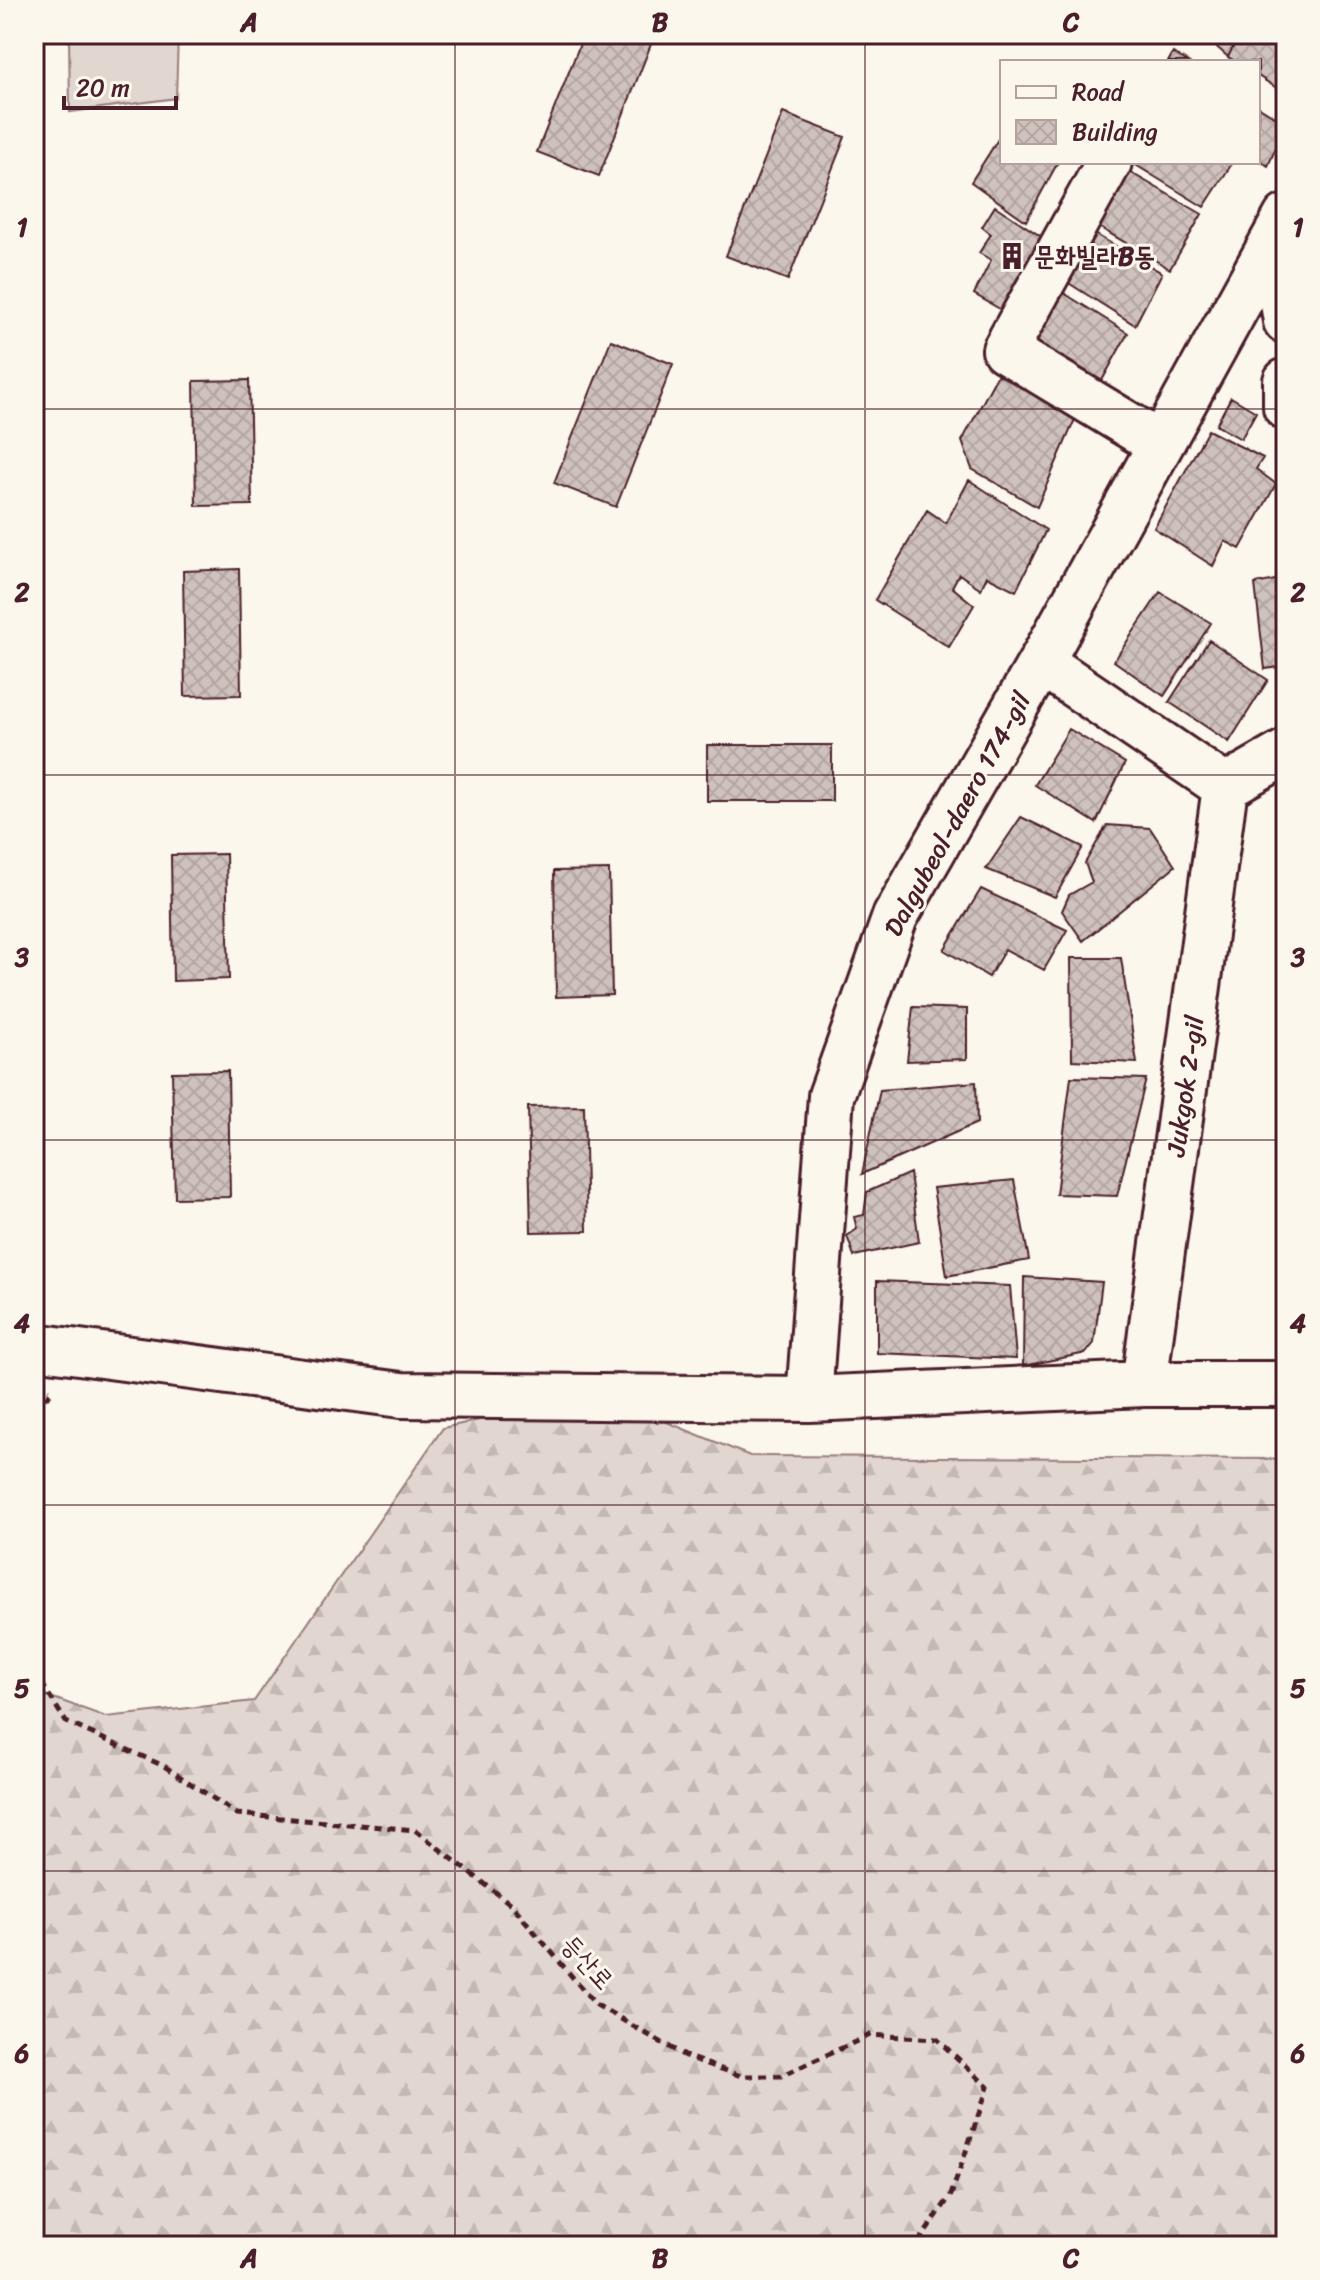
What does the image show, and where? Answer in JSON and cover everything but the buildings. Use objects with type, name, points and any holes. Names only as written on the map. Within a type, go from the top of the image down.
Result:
[{"type":"street","points":[[1108,164],[1005,350],[1160,444]]},
{"type":"street","name":"Dalgubeol-daero 174-gil","points":[[1279,229],[1286,321]]},
{"type":"street","name":"Dalgubeol-daero 174-gil","points":[[809,1399],[831,1096],[895,917],[1041,662],[1279,229]]},
{"type":"street","points":[[1286,381],[1286,407]]},
{"type":"street","points":[[1041,662],[1225,787],[1286,752]]},
{"type":"street","name":"Jukgok 2-gil","points":[[1144,1384],[1225,787]]},
{"type":"street","points":[[34,1346],[401,1395],[809,1399],[1144,1384],[1286,1384]]},
{"type":"path","points":[[34,1408],[52,1392],[44,1387]]},
{"type":"path","name":"등산로","points":[[34,1671],[66,1722],[164,1766],[237,1814],[415,1830],[512,1905],[595,2004],[685,2056],[741,2076],[781,2076],[870,2035],[937,2039],[988,2087],[951,2195],[916,2246]]},
{"type":"green space","points":[[69,34],[178,34],[176,98],[70,112]]},
{"type":"green space","points":[[598,1394],[750,1456],[1286,1459],[1286,2246],[34,2246],[34,1691],[106,1717],[254,1701],[443,1428]]},
{"type":"place","name":"문화빌라B동","points":[[1012,256]]}]
